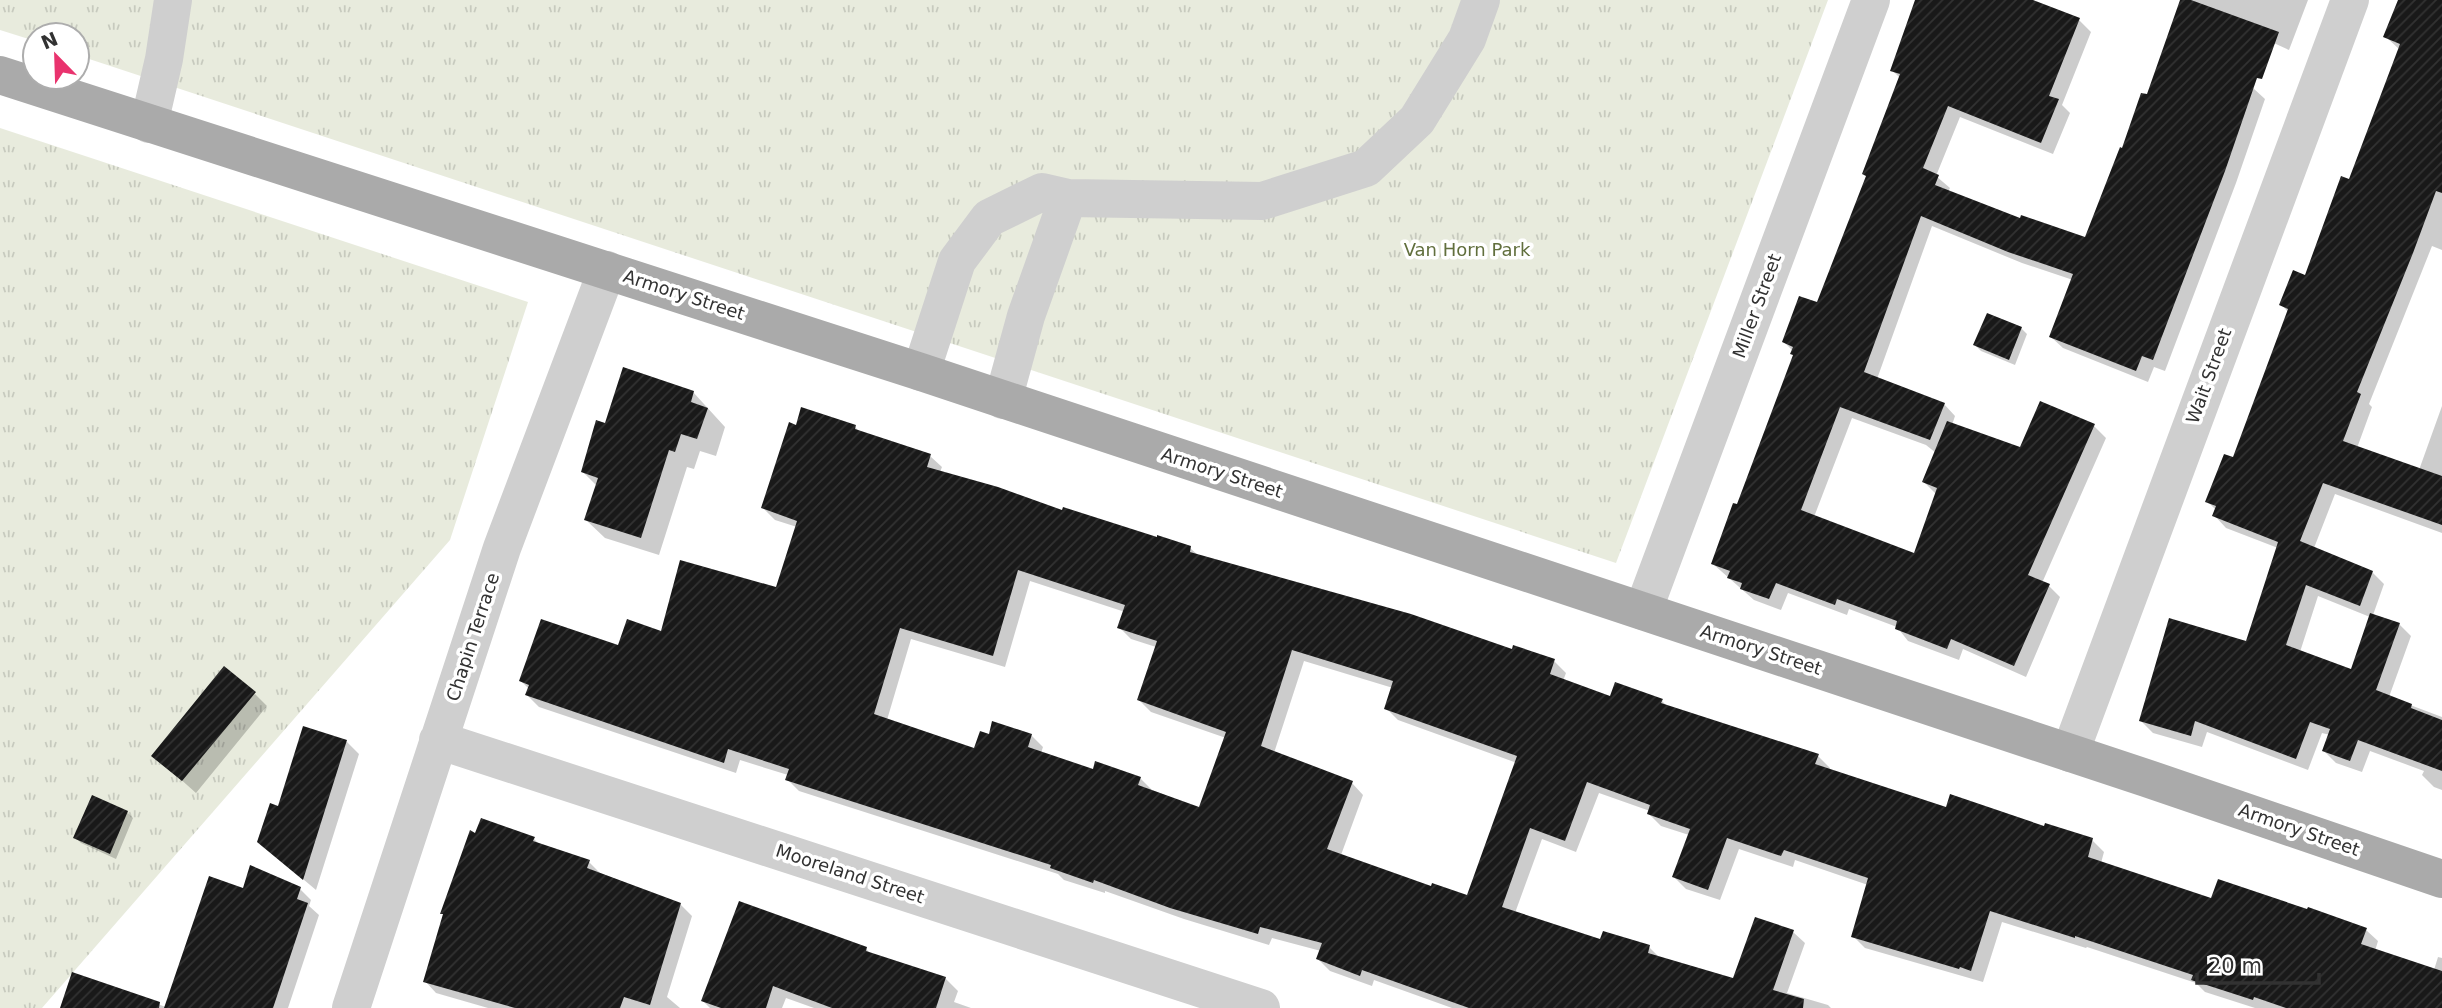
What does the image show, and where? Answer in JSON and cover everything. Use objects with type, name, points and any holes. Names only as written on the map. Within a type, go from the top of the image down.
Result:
[{"type":"main road","name":"Armory Street","points":[[0,75],[921,372],[2070,752],[2442,879]]},
{"type":"street","points":[[149,124],[164,60],[173,0]]},
{"type":"street","points":[[921,372],[957,261],[989,218],[1042,192],[1068,198],[1262,201],[1366,168],[1417,120],[1467,39],[1481,0]]},
{"type":"street","name":"Miller Street","points":[[1643,611],[1871,0]]},
{"type":"street","name":"Wait Street","points":[[2070,752],[2350,0]]},
{"type":"street","points":[[1003,400],[1026,316],[1068,198]]},
{"type":"street","name":"Chapin Terrace","points":[[351,1008],[502,548],[607,270]]},
{"type":"street","name":"Mooreland Street","points":[[438,740],[1261,1008]]},
{"type":"green space","name":"Van Horn Park","points":[[0,0],[1828,0],[1616,563],[91,60],[91,21],[21,21],[21,37],[0,30]]},
{"type":"green space","points":[[0,128],[528,302],[450,540],[42,1008],[0,1008]]},
{"type":"building","points":[[1915,0],[2033,0],[2080,18],[2049,96],[2059,99],[2041,143],[1948,106],[1923,168],[1939,175],[1935,185],[2020,218],[2021,215],[2085,237],[2120,147],[2122,148],[2141,93],[2147,94],[2180,0],[2191,0],[2279,32],[2262,79],[2257,78],[2225,171],[2153,360],[2142,356],[2136,371],[2049,337],[2073,274],[2008,252],[1921,216],[1864,372],[1945,403],[1930,440],[1840,407],[1801,510],[1914,553],[1937,488],[1922,482],[1947,421],[2020,447],[2040,401],[2095,424],[2028,575],[2050,584],[2014,666],[1951,639],[1947,649],[1895,629],[1897,621],[1837,599],[1835,605],[1776,583],[1769,599],[1740,589],[1742,583],[1727,578],[1730,571],[1711,564],[1733,503],[1737,504],[1793,355],[1790,354],[1793,347],[1782,342],[1799,296],[1817,302],[1866,176],[1862,174],[1900,74],[1890,71]]},
{"type":"building","points":[[2398,0],[2442,0],[2442,193],[2436,191],[2357,392],[2361,394],[2343,441],[2442,476],[2442,525],[2323,483],[2300,541],[2373,571],[2360,606],[2306,585],[2286,645],[2351,669],[2370,613],[2400,623],[2376,690],[2412,704],[2411,708],[2442,720],[2442,771],[2358,740],[2350,761],[2322,751],[2330,729],[2310,722],[2296,759],[2195,721],[2191,736],[2139,721],[2169,618],[2246,641],[2278,542],[2212,516],[2216,506],[2205,502],[2224,454],[2233,457],[2288,309],[2279,305],[2293,270],[2305,275],[2341,176],[2349,179],[2400,44],[2383,37]]},
{"type":"building","points":[[1987,313],[2022,327],[2009,360],[1973,345]]},
{"type":"building","points":[[623,367],[694,391],[691,402],[708,408],[697,439],[681,434],[675,452],[669,450],[641,538],[584,520],[598,478],[581,472],[596,420],[605,423]]},
{"type":"building","points":[[801,407],[856,425],[855,429],[931,454],[927,467],[998,487],[1062,510],[1063,507],[1157,535],[1191,546],[1190,552],[1411,614],[1512,649],[1513,645],[1555,659],[1550,674],[1610,696],[1615,682],[1663,699],[1661,703],[1819,754],[1815,764],[1946,807],[1950,794],[2044,826],[2045,823],[2093,838],[2088,857],[2211,898],[2218,879],[2307,909],[2308,907],[2367,928],[2361,944],[2442,971],[2442,1008],[2286,1008],[2191,980],[2193,975],[1990,911],[1971,971],[1960,967],[1959,969],[1851,937],[1868,878],[1784,850],[1781,856],[1727,838],[1708,890],[1672,877],[1690,829],[1647,814],[1650,805],[1587,782],[1565,841],[1530,828],[1502,907],[1600,939],[1603,931],[1650,945],[1648,953],[1733,978],[1755,917],[1794,930],[1773,990],[1804,999],[1803,1008],[1469,1008],[1362,970],[1360,976],[1316,959],[1322,943],[1260,927],[1258,934],[1170,908],[1094,880],[1093,883],[1050,868],[1051,865],[785,780],[789,769],[728,749],[724,763],[525,695],[529,685],[519,681],[541,619],[618,645],[627,619],[661,631],[680,560],[776,587],[797,521],[761,508],[789,422],[796,425]],"holes":[[[1018,570],[1125,605],[1117,628],[1157,641],[1137,700],[1226,732],[1199,807],[1138,785],[1141,777],[1095,761],[1093,769],[1028,747],[1032,734],[992,721],[989,734],[980,731],[974,748],[874,714],[900,628],[993,656]],[[1292,650],[1393,681],[1384,709],[1517,756],[1467,895],[1432,883],[1431,886],[1327,849],[1353,781],[1261,746]]]},
{"type":"building","points":[[224,666],[256,692],[182,781],[151,756]]},
{"type":"building","points":[[303,726],[347,740],[303,880],[257,842],[270,803],[278,806]]},
{"type":"building","points":[[92,795],[128,811],[110,854],[73,838]]},
{"type":"building","points":[[481,818],[535,837],[533,841],[590,860],[587,868],[681,903],[650,1005],[624,997],[620,1008],[515,1008],[423,982],[443,914],[440,914],[470,830],[475,833]]},
{"type":"building","points":[[250,865],[301,887],[297,899],[308,903],[273,1008],[164,1008],[209,876],[243,888]]},
{"type":"building","points":[[739,901],[867,947],[866,951],[946,977],[936,1008],[832,1008],[773,986],[766,1008],[721,1008],[701,1001]]},
{"type":"building","points":[[72,972],[160,1002],[159,1008],[60,1008]]}]
